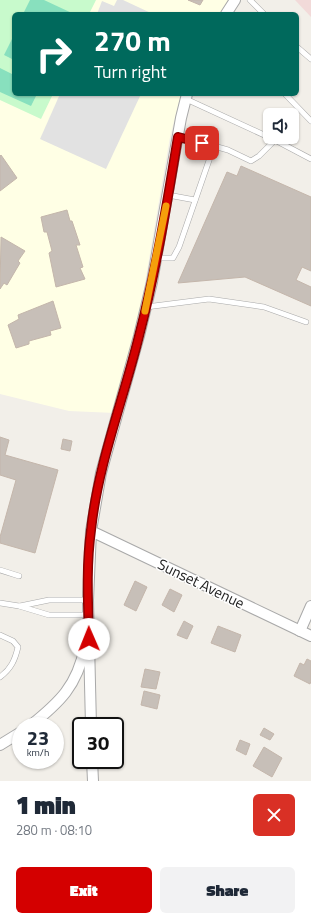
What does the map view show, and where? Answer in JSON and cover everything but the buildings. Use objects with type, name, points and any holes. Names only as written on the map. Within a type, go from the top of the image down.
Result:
[{"type":"street","points":[[227,12],[235,0]]},
{"type":"street","points":[[91,717],[88,620],[90,531],[101,473],[146,307],[186,96]]},
{"type":"street","name":"Sunset Avenue","points":[[90,531],[311,636]]},
{"type":"street","points":[[300,631],[311,606]]},
{"type":"street","points":[[40,717],[56,703],[73,682],[83,656],[88,620]]},
{"type":"street","points":[[0,745],[12,738]]},
{"type":"street","points":[[92,769],[93,781]]},
{"type":"lane","points":[[250,0],[262,12]]},
{"type":"lane","points":[[299,48],[311,59]]},
{"type":"lane","points":[[186,96],[263,134]]},
{"type":"lane","points":[[287,96],[311,121]]},
{"type":"lane","points":[[178,137],[228,150],[251,160],[259,156],[271,144]]},
{"type":"lane","points":[[283,144],[311,159]]},
{"type":"lane","points":[[156,258],[173,258],[179,247],[214,146]]},
{"type":"lane","points":[[168,195],[195,200]]},
{"type":"lane","points":[[146,307],[209,299],[264,307],[306,322]]},
{"type":"lane","points":[[0,570],[19,576]]},
{"type":"lane","points":[[19,606],[49,600],[88,600]]},
{"type":"lane","points":[[0,603],[19,606],[49,615],[88,620]]},
{"type":"lane","points":[[0,635],[13,641],[18,647],[15,660],[7,672],[0,677]]},
{"type":"shaded area","points":[[0,0],[228,0],[221,12],[12,12],[12,96],[180,96],[170,137],[137,329],[115,413],[69,411],[0,394]]},
{"type":"shaded area","points":[[117,0],[123,0],[149,12],[98,12],[102,1],[114,6]]},
{"type":"shaded area","points":[[295,0],[311,0],[311,17]]},
{"type":"shaded area","points":[[59,96],[140,96],[106,169],[40,139]]},
{"type":"green space","points":[[0,0],[96,0],[90,12],[12,12],[12,96],[52,96],[41,119],[0,100]]},
{"type":"green space","points":[[30,0],[44,0],[70,12],[24,12]]},
{"type":"green space","points":[[12,39],[12,59],[4,55]]},
{"type":"green space","points":[[0,68],[12,74],[12,96],[36,96],[31,106],[0,92]]},
{"type":"slow traffic","points":[[145,311],[166,206]]},
{"type":"route","points":[[89,639],[88,600],[90,531],[101,473],[146,307],[159,245],[178,137],[202,143]]}]
